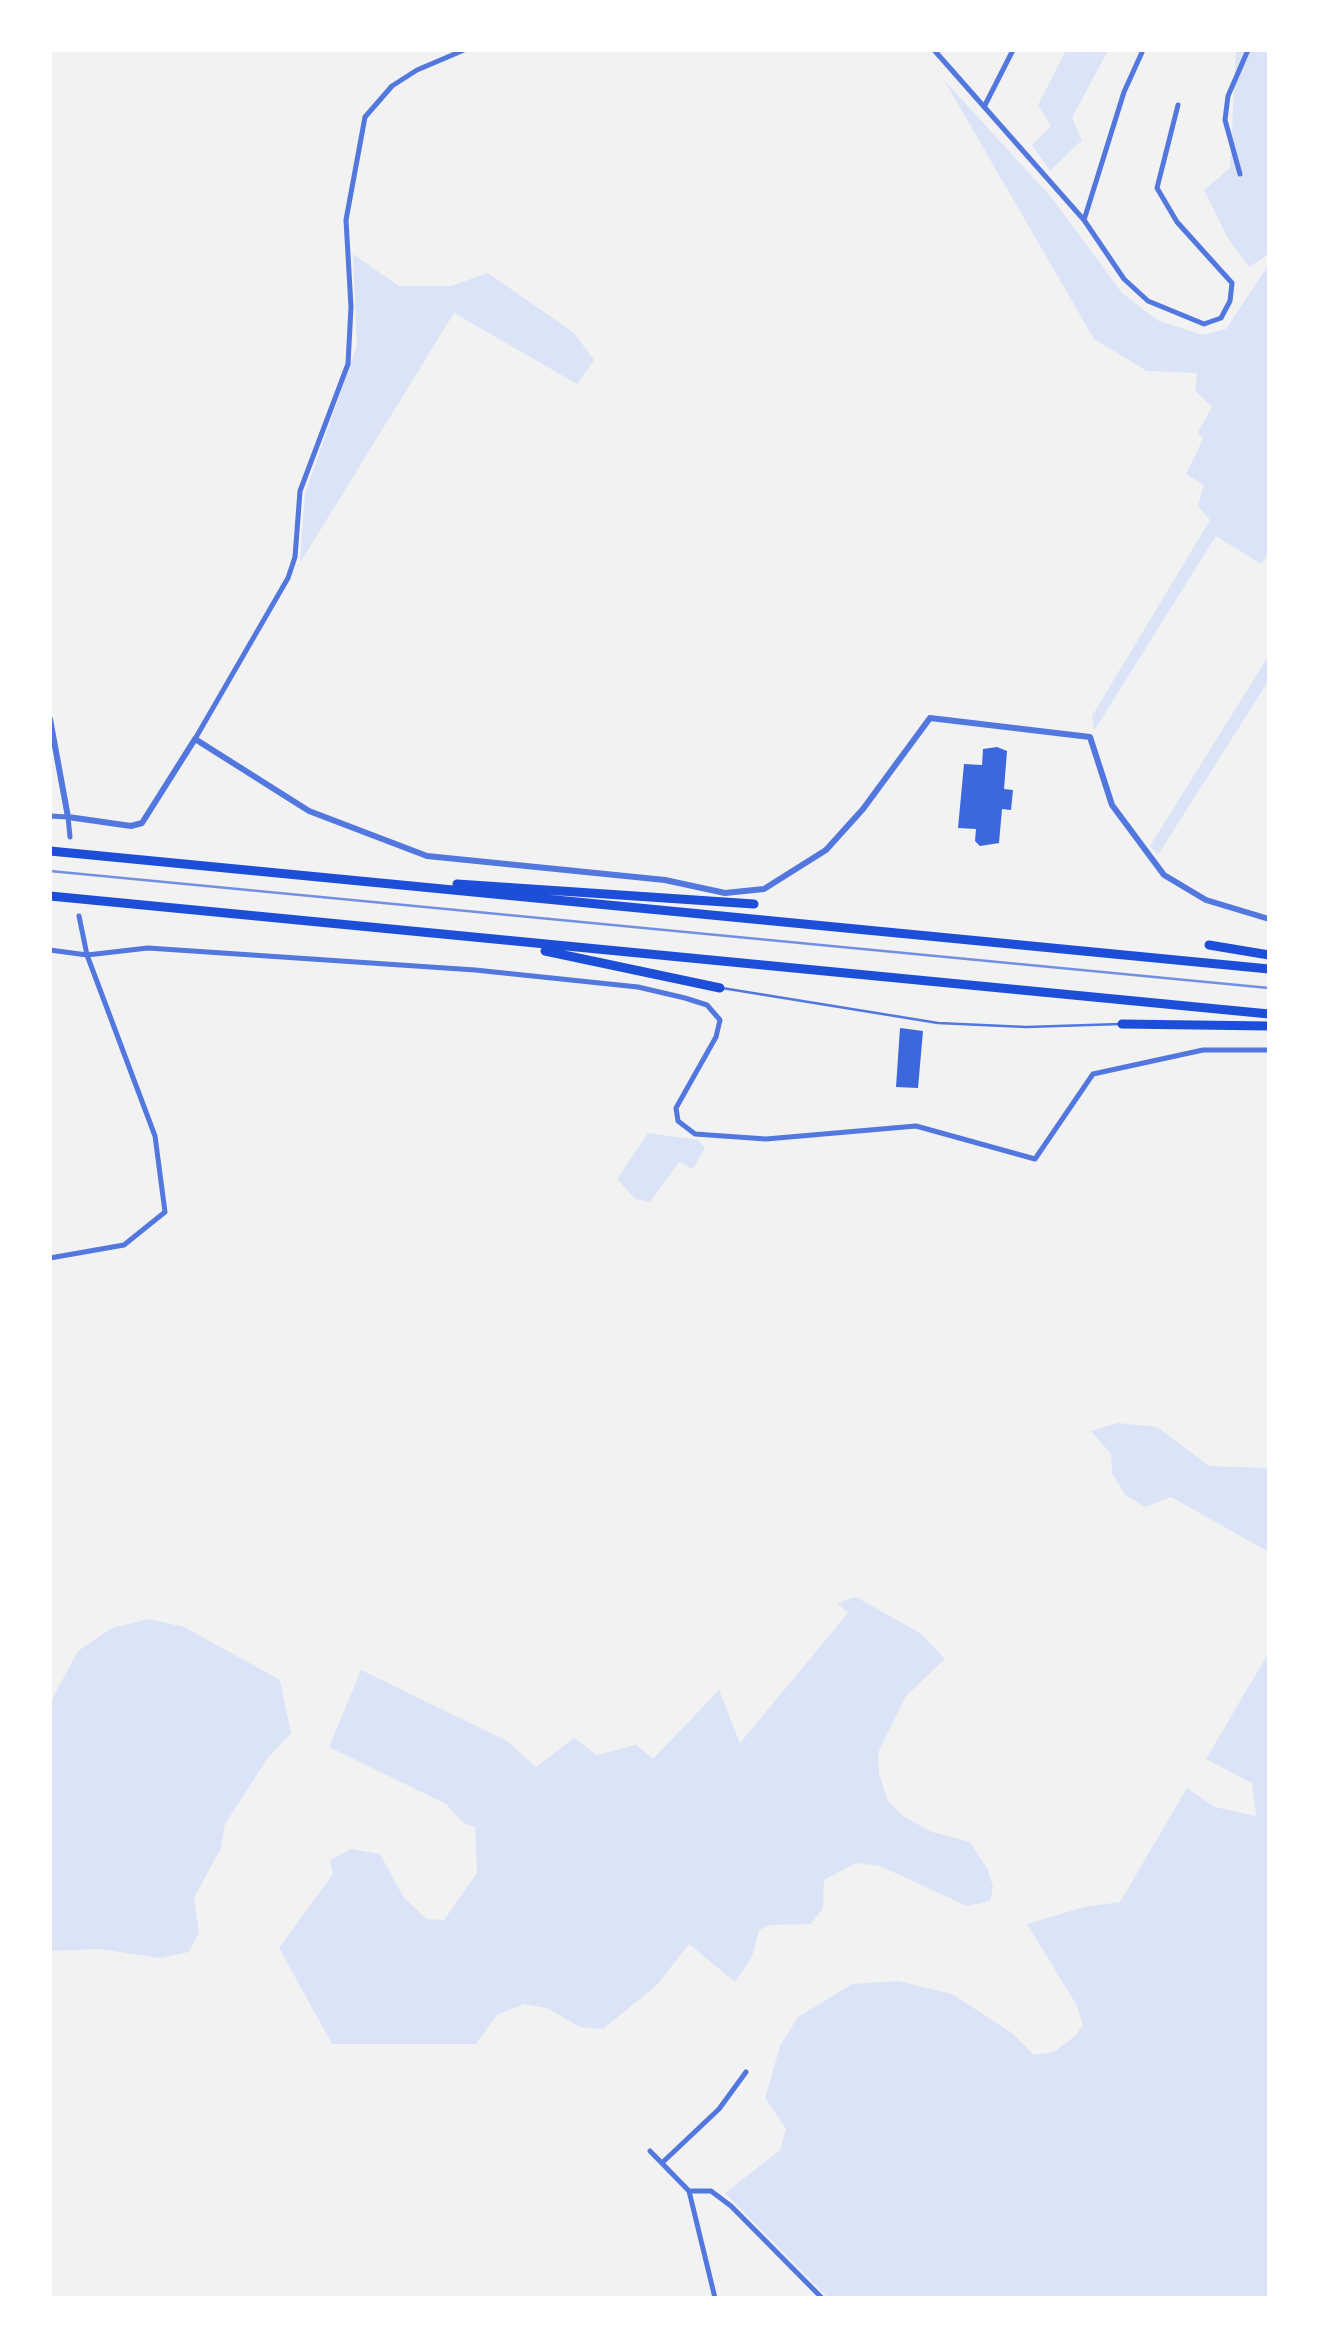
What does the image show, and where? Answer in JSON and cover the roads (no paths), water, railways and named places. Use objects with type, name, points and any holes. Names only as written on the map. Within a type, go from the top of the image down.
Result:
[{"type":"highway","points":[[50,851],[1269,969]]},
{"type":"highway","points":[[414,885],[490,884],[754,904]]},
{"type":"highway","points":[[50,896],[1269,1014]]},
{"type":"highway","points":[[518,944],[631,973],[720,988]]},
{"type":"highway","points":[[1209,945],[1269,955]]},
{"type":"highway","points":[[1122,1024],[1269,1026]]},
{"type":"street","points":[[50,816],[130,826],[142,823],[196,739],[288,578],[295,557],[300,491],[348,364],[351,307],[346,220],[365,116],[392,86],[416,70],[464,50]]},
{"type":"street","points":[[934,50],[1084,220],[1124,280],[1148,302],[1204,324],[1221,318],[1230,301],[1232,283],[1192,241],[1157,188],[1178,105]]},
{"type":"street","points":[[984,107],[1013,50]]},
{"type":"street","points":[[1084,220],[1124,92],[1143,50]]},
{"type":"street","points":[[1240,174],[1224,120],[1228,96],[1248,50]]},
{"type":"street","points":[[196,739],[309,810],[426,856],[665,880],[724,893],[764,889],[826,850],[842,835],[930,718],[1090,737],[1112,804],[1164,875],[1206,900],[1269,918]]},
{"type":"street","points":[[50,719],[70,837]]},
{"type":"street","points":[[50,1258],[124,1245],[165,1212],[155,1136],[87,955],[80,916]]},
{"type":"street","points":[[50,950],[87,955],[148,948],[291,956],[566,978],[684,998],[715,1010],[719,1027],[680,1095],[676,1114],[684,1128],[766,1140],[916,1126],[1035,1159],[1094,1074],[1203,1050],[1269,1050]]},
{"type":"street","points":[[664,2161],[719,2109],[746,2072]]},
{"type":"street","points":[[650,2151],[689,2190],[716,2298]]},
{"type":"street","points":[[689,2190],[711,2191],[731,2206],[822,2298]]},
{"type":"lane","points":[[720,988],[965,1026],[1122,1024]]},
{"type":"railway","points":[[50,871],[1269,988]]}]
